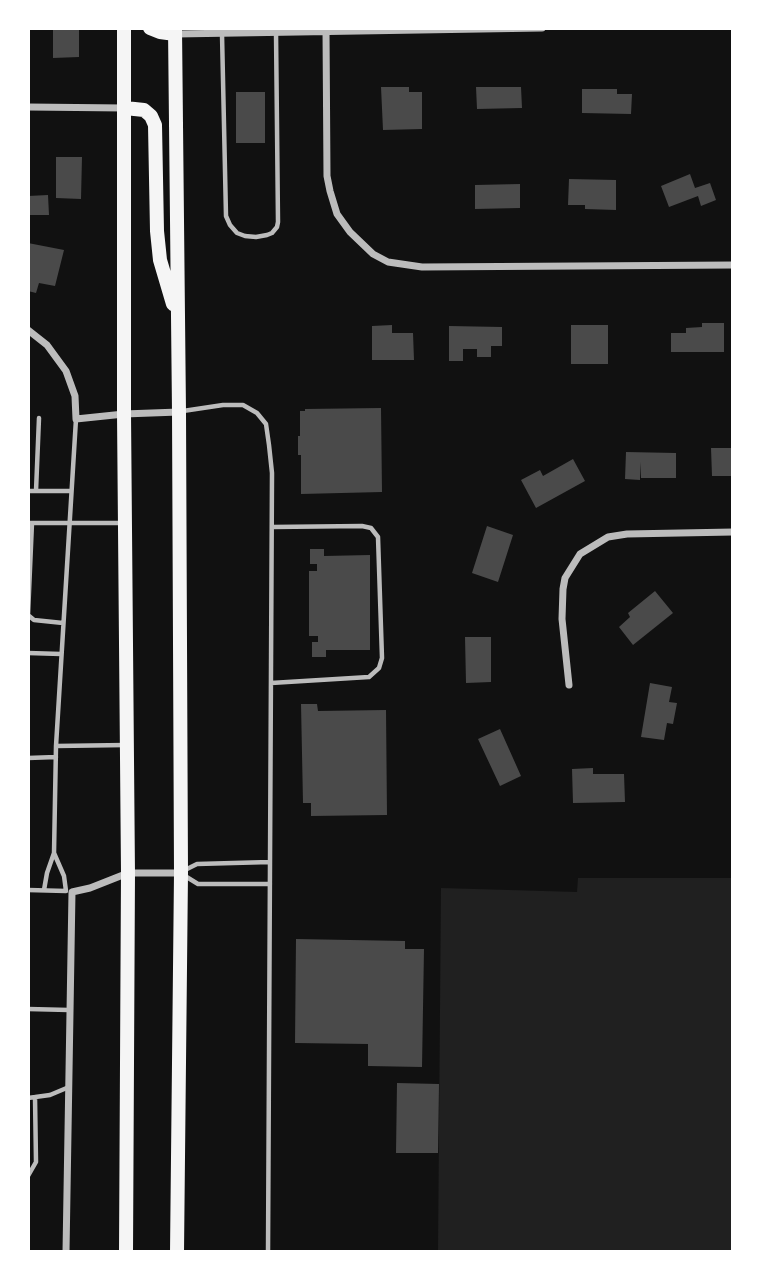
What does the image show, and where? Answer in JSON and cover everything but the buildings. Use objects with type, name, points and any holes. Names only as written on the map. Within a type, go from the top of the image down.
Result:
[{"type":"main road","points":[[124,28],[128,873],[125,1252]]},
{"type":"main road","points":[[150,28],[160,32],[175,31],[180,873],[177,1252]]},
{"type":"main road","points":[[125,108],[144,110],[155,125],[159,250],[178,318]]},
{"type":"street","points":[[175,31],[222,34],[542,28]]},
{"type":"street","points":[[326,30],[327,176],[337,214],[367,250],[388,261],[422,267],[733,265]]},
{"type":"street","points":[[28,107],[125,108]]},
{"type":"street","points":[[28,330],[47,345],[66,371],[75,396],[76,419],[179,412]]},
{"type":"street","points":[[569,685],[562,619],[563,589],[565,579],[580,554],[608,537],[627,534],[733,532]]},
{"type":"street","points":[[66,1252],[69,891],[89,888],[128,873],[180,873]]},
{"type":"lane","points":[[222,34],[226,216],[237,233],[256,237],[267,236],[278,222],[276,32]]},
{"type":"lane","points":[[179,412],[223,405],[243,405],[257,413],[267,425],[272,473],[268,1252]]},
{"type":"lane","points":[[36,491],[39,418]]},
{"type":"lane","points":[[44,890],[54,853],[55,757],[76,419]]},
{"type":"lane","points":[[28,491],[71,491]]},
{"type":"lane","points":[[63,623],[34,620],[29,615],[30,523],[125,523]]},
{"type":"lane","points":[[271,527],[371,528],[378,537],[382,658],[379,668],[369,677],[271,683]]},
{"type":"lane","points":[[28,653],[61,654]]},
{"type":"lane","points":[[56,747],[126,745]]},
{"type":"lane","points":[[28,758],[55,757]]},
{"type":"lane","points":[[28,890],[69,891],[54,853]]},
{"type":"lane","points":[[270,862],[198,863],[180,873],[198,884],[270,884]]},
{"type":"lane","points":[[28,1009],[70,1010]]},
{"type":"lane","points":[[28,1098],[50,1095],[69,1087]]},
{"type":"lane","points":[[28,1176],[36,1162],[35,1097]]},
{"type":"shaded area","points":[[578,878],[733,878],[733,1252],[438,1252],[441,888],[577,892]]}]
